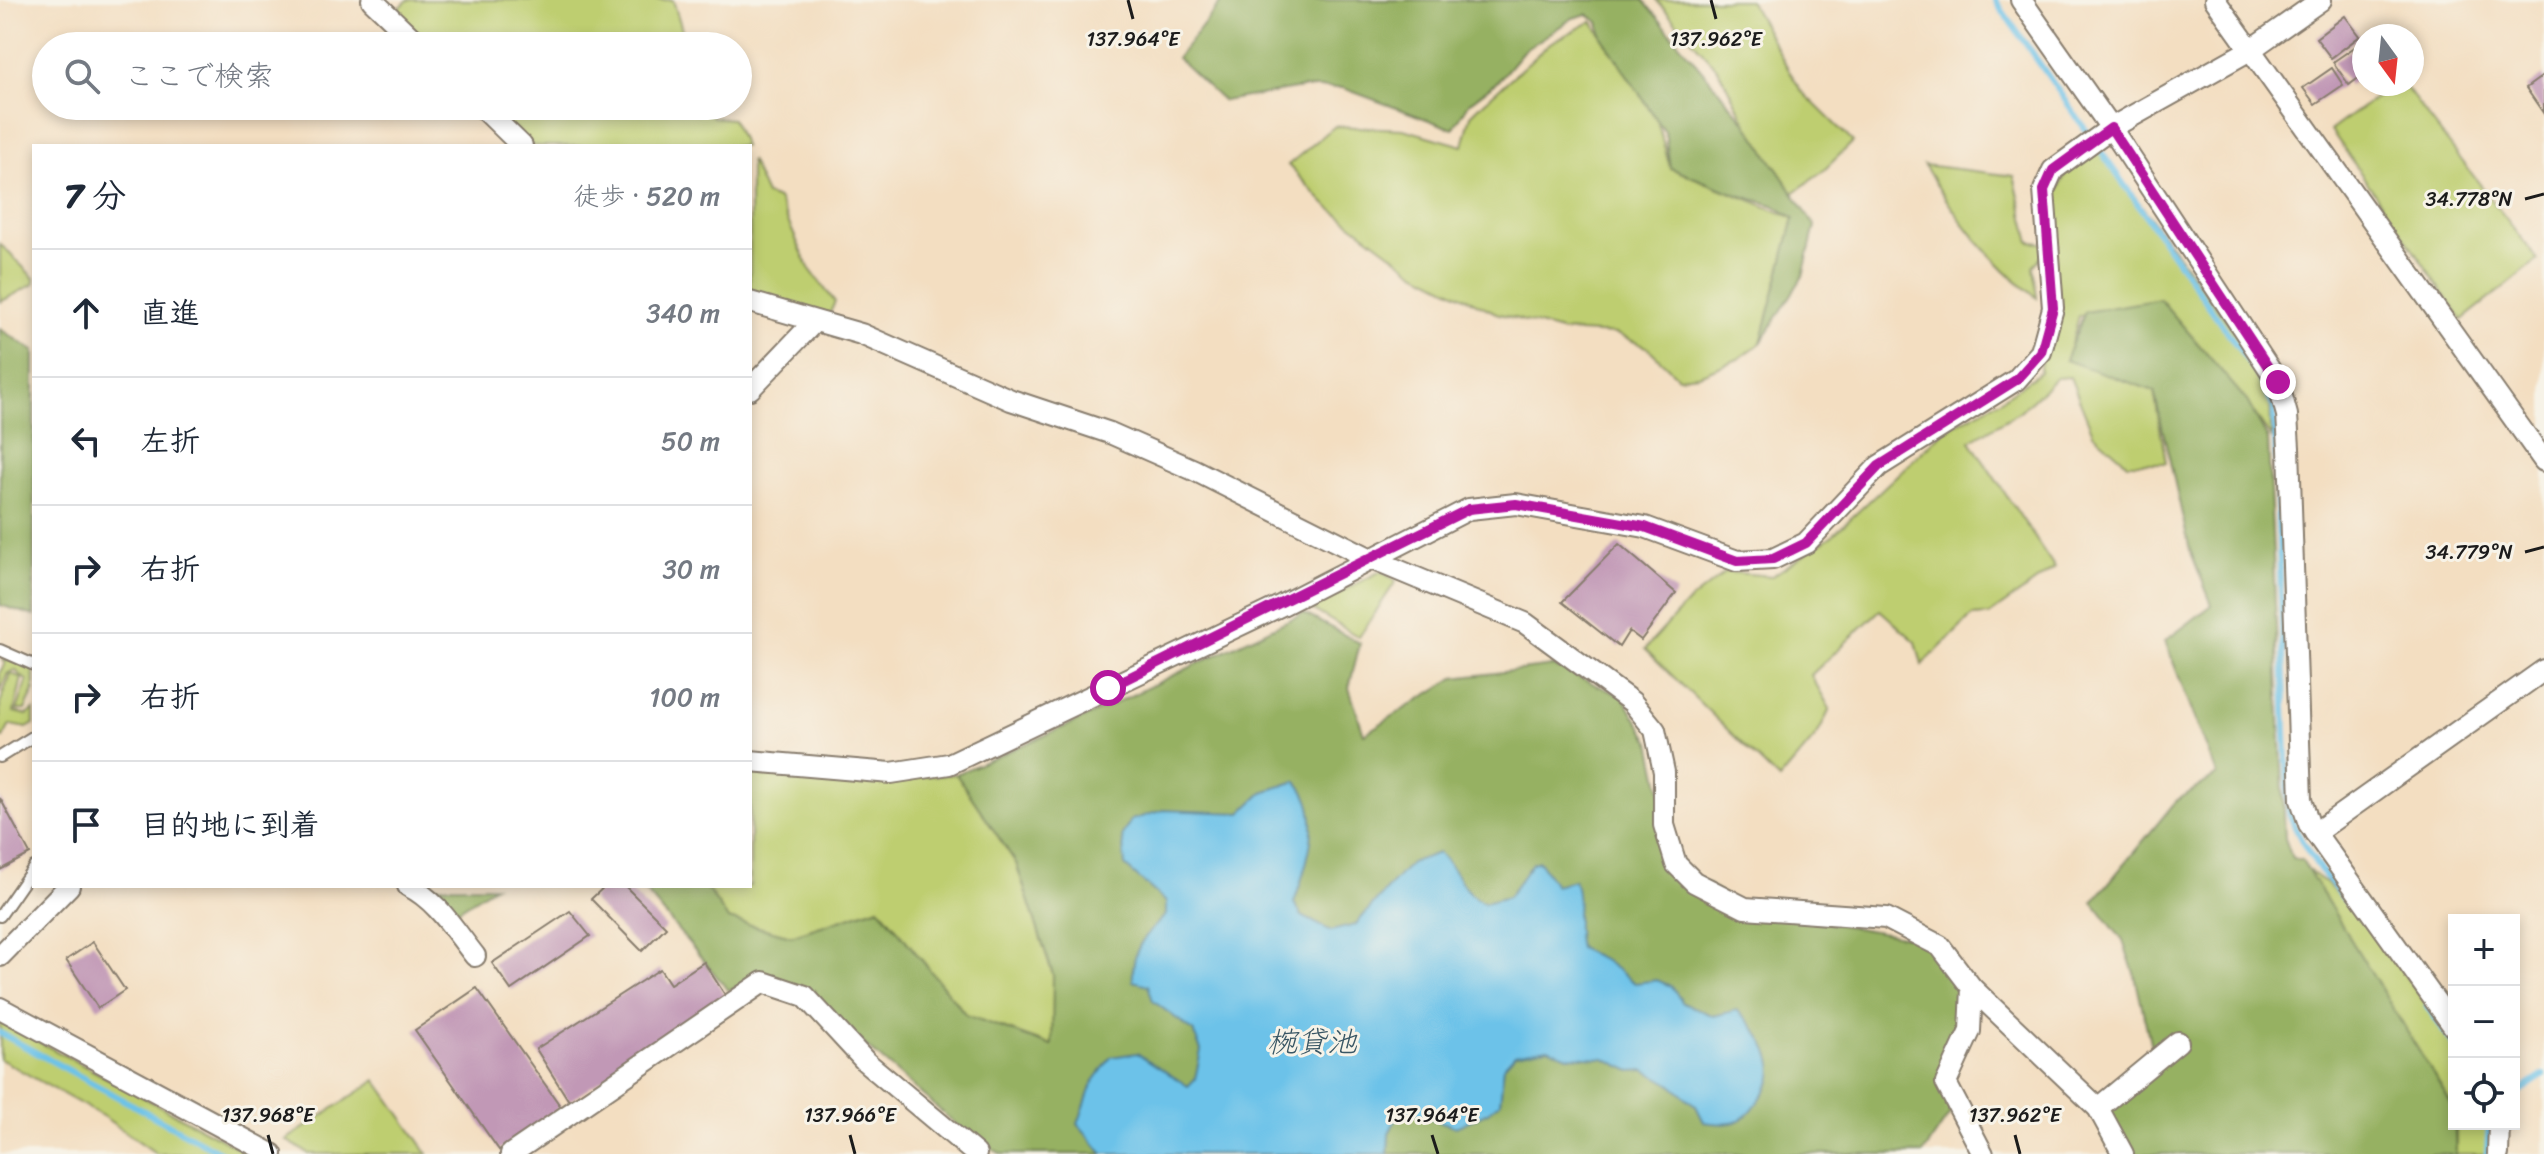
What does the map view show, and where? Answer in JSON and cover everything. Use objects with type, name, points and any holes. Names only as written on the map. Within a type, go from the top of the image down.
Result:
[{"type":"street","points":[[372,0],[405,32]]},
{"type":"street","points":[[2021,0],[2111,128],[2278,382],[2288,437],[2301,800],[2315,833],[2448,1019]]},
{"type":"street","points":[[2215,0],[2544,461]]},
{"type":"street","points":[[752,761],[891,773],[949,764],[1282,605],[1469,509],[1516,504],[1645,527],[1737,561],[1773,559],[1806,543],[1879,466],[2016,380],[2041,352],[2053,308],[2044,190],[2053,170],[2111,128],[2250,50],[2321,0]]},
{"type":"street","points":[[495,120],[520,144]]},
{"type":"street","points":[[752,303],[861,334],[1011,400],[1110,433],[1194,470],[1369,558],[1525,623],[1632,702],[1655,730],[1664,772],[1664,825],[1676,864],[1694,882],[1745,908],[1886,918],[1940,946],[1972,988],[2098,1108],[2123,1154]]},
{"type":"street","points":[[752,387],[814,322]]},
{"type":"street","points":[[2315,833],[2544,670]]},
{"type":"street","points":[[0,956],[67,888]]},
{"type":"street","points":[[412,888],[441,912],[475,956]]},
{"type":"street","points":[[511,1154],[763,982],[805,996],[866,1062],[976,1154]]},
{"type":"street","points":[[1972,988],[1970,1031],[1946,1083],[1983,1154]]},
{"type":"street","points":[[0,1008],[272,1154]]},
{"type":"street","points":[[2098,1108],[2178,1042]]},
{"type":"street","points":[[2498,1154],[2499,1130]]},
{"type":"lane","points":[[0,650],[32,664]]},
{"type":"lane","points":[[0,757],[32,737]]},
{"type":"lane","points":[[0,916],[32,870]]},
{"type":"green space","points":[[408,0],[673,0],[683,32],[416,32],[396,11]]},
{"type":"green space","points":[[1223,0],[1643,0],[1747,124],[1815,226],[1803,276],[1761,343],[1794,218],[1773,205],[1738,195],[1670,168],[1665,132],[1602,37],[1599,22],[1587,14],[1573,18],[1523,51],[1497,82],[1469,103],[1453,129],[1343,88],[1302,88],[1223,101],[1177,58]]},
{"type":"green space","points":[[1656,0],[1749,0],[1801,91],[1853,142],[1821,173],[1793,193],[1747,124],[1718,69]]},
{"type":"green space","points":[[1592,21],[1657,120],[1670,168],[1794,218],[1761,343],[1738,359],[1699,375],[1678,377],[1647,347],[1616,334],[1560,331],[1496,313],[1416,272],[1326,205],[1288,165],[1335,126],[1403,129],[1463,146],[1471,115],[1482,104],[1550,43]]},
{"type":"green space","points":[[2378,96],[2412,96],[2538,260],[2462,320],[2331,130]]},
{"type":"green space","points":[[500,120],[732,120],[743,144],[530,144]]},
{"type":"green space","points":[[2101,151],[2239,337],[2270,388],[2271,437],[2237,390],[2160,300],[2079,316],[2068,355],[2154,391],[2166,463],[2127,463],[2093,433],[2070,377],[2056,378],[2020,411],[1970,441],[2055,568],[1989,615],[1972,616],[1922,665],[1916,642],[1880,610],[1811,675],[1830,709],[1818,734],[1779,780],[1645,649],[1687,603],[1726,572],[1772,576],[1833,535],[1945,430],[1999,401],[2040,372],[2047,251],[2033,266],[2037,298],[2003,269],[1974,237],[1924,165],[2014,176],[2030,242],[2055,244],[2051,207],[2067,170]]},
{"type":"green space","points":[[752,164],[766,195],[778,199],[809,268],[835,302],[829,315],[752,302]]},
{"type":"green space","points":[[0,244],[32,276],[32,285],[0,302]]},
{"type":"green space","points":[[2160,299],[2247,401],[2268,439],[2285,838],[2292,858],[2302,860],[2448,1098],[2448,1130],[2455,1130],[2456,1154],[2124,1154],[2098,1108],[2157,1073],[2135,976],[2123,941],[2093,902],[2176,801],[2217,775],[2165,641],[2212,605],[2190,550],[2154,391],[2065,360],[2085,312]]},
{"type":"green space","points":[[0,329],[32,350],[32,615],[0,605]]},
{"type":"green space","points":[[1381,571],[1396,581],[1359,637],[1310,608]]},
{"type":"green space","points":[[1303,613],[1360,643],[1349,688],[1364,734],[1454,678],[1553,666],[1622,696],[1651,742],[1676,864],[1745,908],[1930,941],[1972,988],[1953,1071],[1950,1114],[1923,1154],[1002,1154],[974,1140],[842,1025],[763,982],[728,990],[643,888],[706,888],[728,919],[791,936],[879,907],[966,1015],[1052,1046],[1053,975],[1016,863],[956,774],[1080,720]]},
{"type":"green space","points":[[2,660],[32,666],[32,695],[25,710],[17,710],[27,681],[15,670],[7,674],[0,692],[0,672],[5,663]]},
{"type":"green space","points":[[10,673],[22,678],[14,712],[27,715],[32,711],[32,725],[27,728],[10,725],[3,738],[0,737],[0,704]]},
{"type":"green space","points":[[752,772],[855,781],[956,774],[1016,863],[1053,975],[1053,1046],[966,1015],[879,907],[791,936],[728,919],[706,888],[752,888]]},
{"type":"green space","points":[[2292,858],[2326,883],[2369,927],[2448,1033],[2448,1099]]},
{"type":"green space","points":[[426,888],[492,888],[450,915]]},
{"type":"green space","points":[[0,1021],[250,1154],[157,1154],[104,1117],[0,1059]]},
{"type":"green space","points":[[376,1080],[428,1154],[309,1154],[286,1140]]},
{"type":"green space","points":[[2456,1130],[2498,1130],[2498,1154],[2456,1154]]},
{"type":"water","name":"椀貸池","points":[[1296,781],[1305,794],[1312,824],[1308,857],[1294,903],[1302,916],[1331,931],[1355,925],[1410,863],[1438,853],[1469,892],[1484,903],[1508,897],[1532,863],[1539,861],[1555,885],[1574,880],[1579,948],[1601,958],[1635,983],[1657,980],[1671,986],[1683,1003],[1714,1016],[1737,1010],[1744,1016],[1763,1042],[1771,1062],[1773,1072],[1765,1092],[1747,1115],[1735,1122],[1704,1122],[1696,1106],[1670,1084],[1645,1070],[1631,1071],[1604,1058],[1568,1056],[1548,1048],[1515,1054],[1504,1066],[1500,1102],[1488,1112],[1456,1127],[1412,1112],[1397,1116],[1389,1134],[1388,1154],[1103,1154],[1078,1124],[1092,1084],[1111,1057],[1137,1053],[1188,1086],[1195,1079],[1201,1050],[1193,1031],[1153,1001],[1148,985],[1133,981],[1134,960],[1140,944],[1166,915],[1166,902],[1125,866],[1122,835],[1131,820],[1163,810],[1241,813],[1263,792]]},
{"type":"building","points":[[2345,16],[2352,25],[2352,42],[2331,58],[2316,38]]},
{"type":"building","points":[[2352,49],[2352,83],[2349,85],[2333,62]]},
{"type":"building","points":[[2332,68],[2343,85],[2315,104],[2303,88]]},
{"type":"building","points":[[2544,75],[2544,114],[2526,88]]},
{"type":"building","points":[[1619,544],[1676,593],[1641,640],[1629,631],[1619,647],[1562,602]]},
{"type":"building","points":[[0,798],[30,854],[0,870]]},
{"type":"building","points":[[603,888],[627,888],[666,927],[642,951],[591,899]]},
{"type":"building","points":[[570,911],[590,936],[511,990],[492,963]]},
{"type":"building","points":[[93,942],[125,990],[98,1008],[66,960]]},
{"type":"building","points":[[704,962],[727,998],[569,1101],[536,1049],[660,969],[670,984]]},
{"type":"building","points":[[477,988],[561,1107],[499,1150],[415,1030]]},
{"type":"waterway","points":[[1995,0],[2258,376],[2274,408],[2289,813],[2317,865],[2381,941]]},
{"type":"waterway","points":[[2427,1006],[2448,1036]]},
{"type":"waterway","points":[[0,1033],[223,1154]]},
{"type":"waterway","points":[[2520,1091],[2544,1075]]},
{"type":"waterway","points":[[2487,1154],[2489,1130]]},
{"type":"route","points":[[1108,688],[1282,605],[1469,509],[1516,504],[1645,527],[1737,561],[1773,559],[1806,543],[1842,509],[1879,466],[2016,380],[2041,352],[2053,308],[2044,190],[2053,170],[2111,128],[2278,382]]}]
